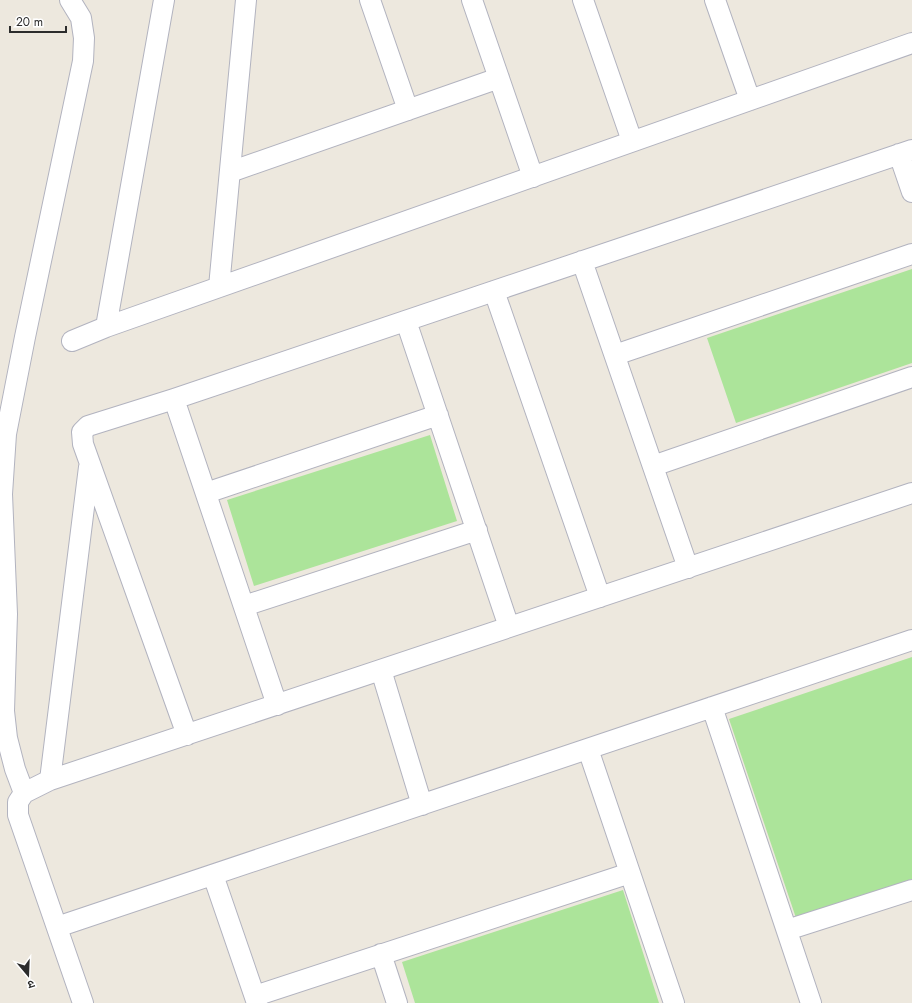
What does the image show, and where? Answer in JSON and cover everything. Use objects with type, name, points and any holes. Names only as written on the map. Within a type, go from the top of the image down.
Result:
[{"type":"street","points":[[24,793],[15,769],[7,738],[4,711],[7,614],[2,494],[6,434],[83,61],[84,38],[81,18],[70,0]]},
{"type":"street","points":[[106,327],[164,0]]},
{"type":"street","points":[[219,287],[246,0]]},
{"type":"street","points":[[370,0],[408,110]]},
{"type":"street","points":[[472,0],[532,176]]},
{"type":"street","points":[[583,0],[632,142]]},
{"type":"street","points":[[715,0],[750,100]]},
{"type":"street","points":[[72,341],[106,327],[912,43]]},
{"type":"street","points":[[230,172],[499,78]]},
{"type":"street","points":[[187,735],[82,444],[82,432],[88,426],[174,399],[905,152],[912,192]]},
{"type":"street","points":[[614,355],[912,254]]},
{"type":"street","points":[[582,261],[688,568]]},
{"type":"street","points":[[494,291],[600,597]]},
{"type":"street","points":[[406,320],[509,627]]},
{"type":"street","points":[[653,466],[912,377]]},
{"type":"street","points":[[174,399],[277,705]]},
{"type":"street","points":[[206,493],[438,415]]},
{"type":"street","points":[[50,780],[89,463]]},
{"type":"street","points":[[83,1003],[74,994],[57,927],[18,815],[18,802],[24,793],[50,780],[912,493]]},
{"type":"street","points":[[244,606],[476,530]]},
{"type":"street","points":[[57,927],[912,640]]},
{"type":"street","points":[[381,670],[422,805]]},
{"type":"street","points":[[712,707],[811,1003]]},
{"type":"street","points":[[588,749],[674,1003]]},
{"type":"street","points":[[213,875],[256,1000],[381,954],[630,873]]},
{"type":"street","points":[[787,930],[912,890]]},
{"type":"street","points":[[381,954],[398,1003]]},
{"type":"green space","points":[[912,269],[912,363],[736,423],[707,338]]},
{"type":"green space","points":[[430,435],[457,521],[254,586],[227,500]]},
{"type":"green space","points":[[912,657],[912,879],[796,918],[729,719]]},
{"type":"green space","points":[[623,890],[659,1003],[415,1003],[402,962]]}]
